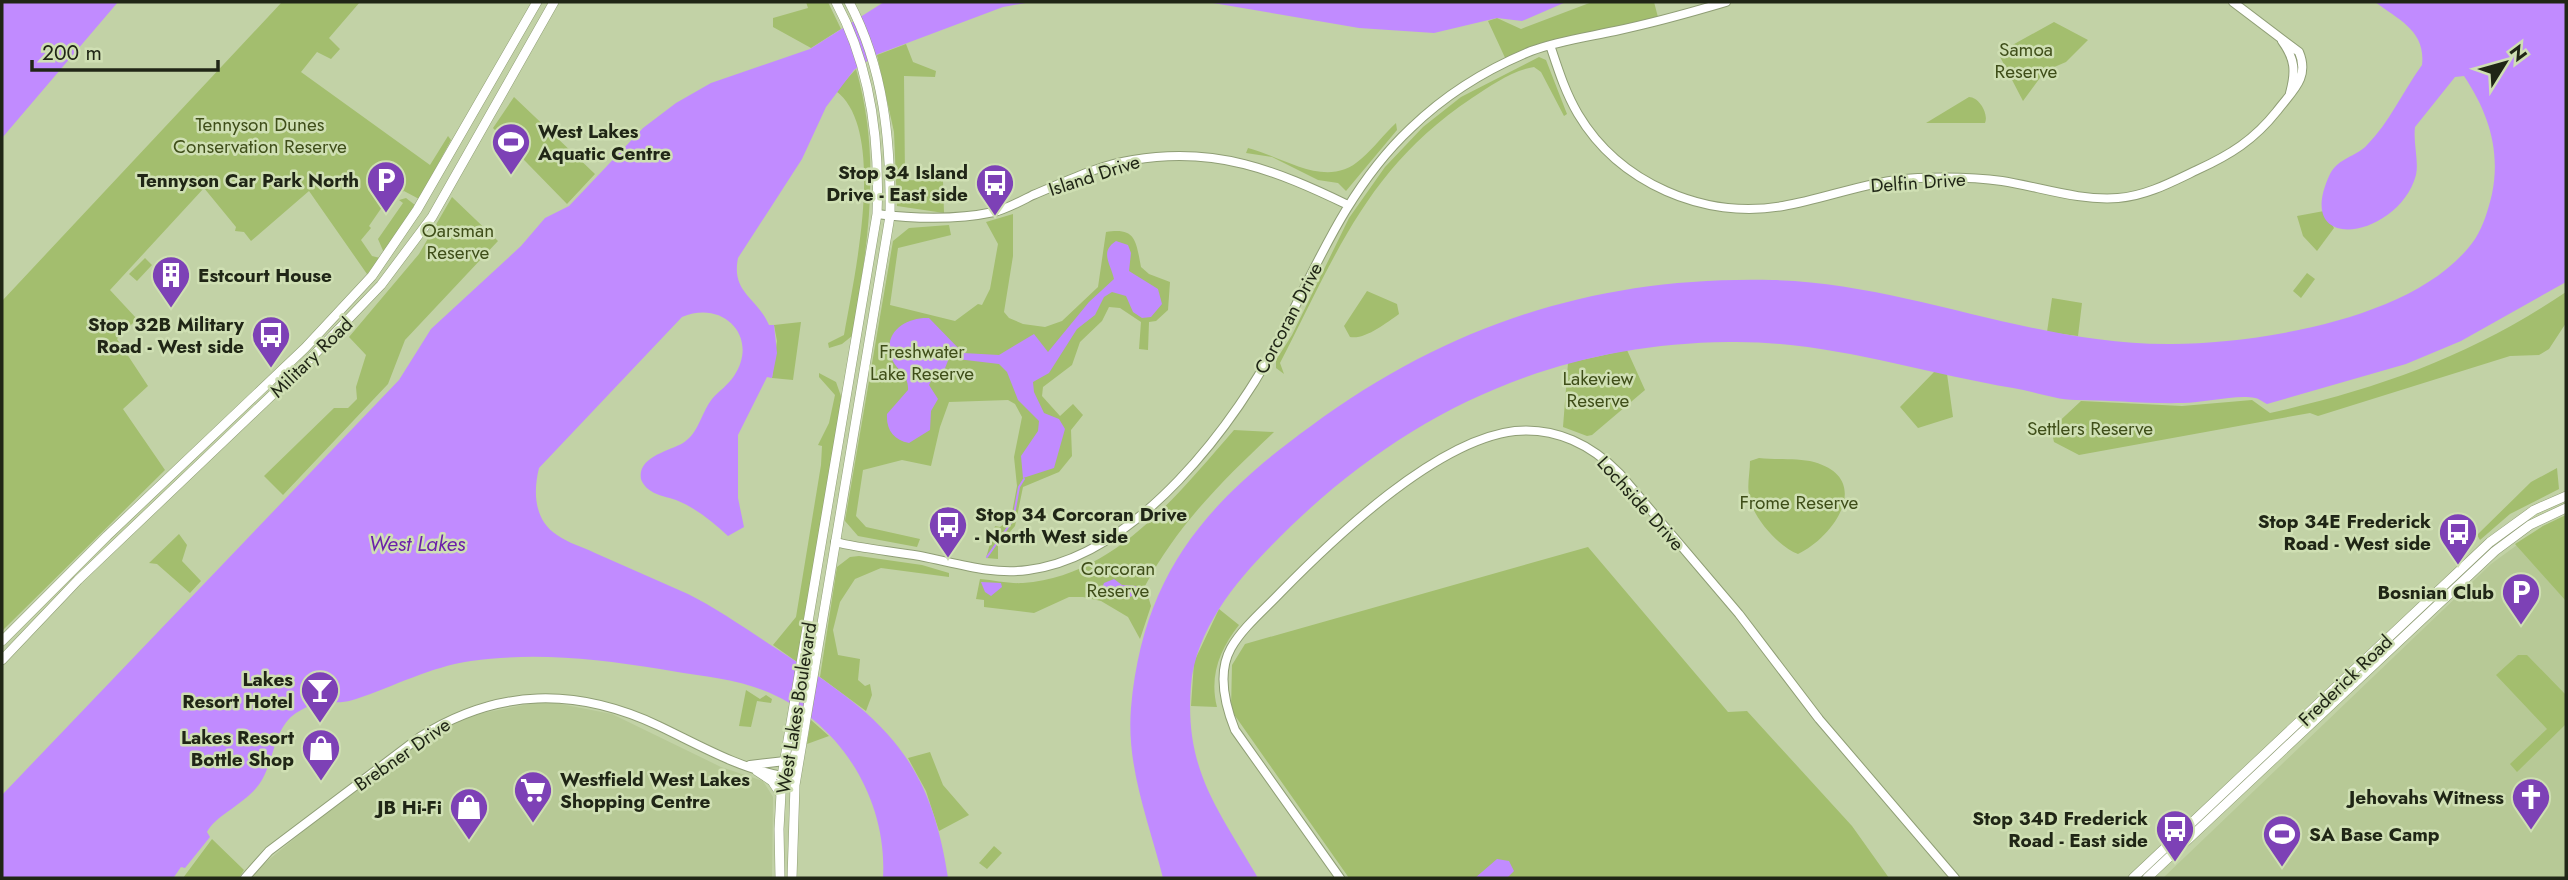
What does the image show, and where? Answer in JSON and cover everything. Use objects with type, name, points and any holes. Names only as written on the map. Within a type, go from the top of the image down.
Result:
[{"type":"main road","name":"Military Road","points":[[2,642],[70,572],[305,348],[372,276],[417,210],[537,2]]},
{"type":"main road","name":"Military Road","points":[[2,660],[78,580],[303,366],[381,285],[432,217],[554,2]]},
{"type":"main road","name":"West Lakes Boulevard","points":[[780,878],[782,776],[834,481],[877,214],[878,157],[865,79],[836,2]]},
{"type":"main road","name":"West Lakes Boulevard","points":[[792,878],[795,785],[890,216],[887,130],[875,70],[850,4]]},
{"type":"main road","points":[[503,63],[515,70]]},
{"type":"main road","points":[[853,366],[865,366]]},
{"type":"main road","points":[[834,481],[840,472],[846,444],[852,445]]},
{"type":"main road","name":"Frederick Road","points":[[2133,878],[2490,542],[2534,510],[2566,496]]},
{"type":"main road","name":"Frederick Road","points":[[2147,878],[2495,551],[2530,525],[2566,508]]},
{"type":"main road","points":[[824,539],[835,542]]},
{"type":"main road","points":[[70,572],[78,580]]},
{"type":"main road","points":[[782,776],[789,773],[796,747],[803,735]]},
{"type":"main road","points":[[757,771],[772,781],[781,794]]},
{"type":"street","name":"Corcoran Drive","points":[[835,542],[1006,572],[1065,563],[1113,539],[1168,490],[1241,402],[1282,335],[1348,205],[1391,148],[1430,111],[1486,73],[1550,45],[1659,22],[1726,2]]},
{"type":"street","points":[[2233,2],[2281,39]]},
{"type":"street","name":"Delfin Drive","points":[[1550,45],[1562,81],[1579,116],[1605,149],[1624,166],[1654,186],[1684,199],[1740,210],[1783,206],[1875,182],[1917,178],[1974,178],[2089,197],[2130,196],[2157,188],[2232,155],[2256,136],[2298,85],[2303,62],[2290,42],[2281,39]]},
{"type":"street","name":"Delfin Drive","points":[[2281,39],[2294,60],[2295,70],[2290,93]]},
{"type":"street","name":"Island Drive","points":[[877,214],[939,219],[996,212],[1108,166],[1132,160],[1186,155],[1234,160],[1268,169],[1348,205]]},
{"type":"street","name":"Lochside Drive","points":[[1340,878],[1235,730],[1227,712],[1223,677],[1231,648],[1325,547],[1390,494],[1429,467],[1475,442],[1503,433],[1527,431],[1576,440],[1607,460],[1739,614],[1819,719],[1955,878]]},
{"type":"street","name":"Brebner Drive","points":[[245,878],[270,850],[420,737],[444,722],[482,706],[542,698],[589,702],[623,710],[757,771],[782,776]]},
{"type":"street","points":[[743,765],[785,761]]},
{"type":"shaded area","points":[[2566,515],[2566,878],[2163,878],[2491,564],[2543,526]]},
{"type":"shaded area","points":[[545,701],[612,714],[721,767],[763,781],[773,797],[772,878],[252,878],[260,867],[351,792],[431,734],[467,716]]},
{"type":"green space","name":"Tennyson Dunes Conservation Reserve","points":[[282,2],[360,2],[329,38],[340,49],[331,59],[317,52],[301,72],[430,165],[448,136],[451,140],[419,199],[404,191],[394,196],[391,194],[369,226],[371,228],[361,240],[372,256],[380,258],[367,274],[309,191],[251,241],[244,232],[235,231],[236,227],[204,188],[110,290],[137,319],[117,339],[148,386],[123,409],[165,470],[2,631],[2,301]]},
{"type":"green space","points":[[806,2],[828,2],[841,29],[811,48],[773,27],[773,18],[808,8]]},
{"type":"green space","points":[[1592,2],[1654,2],[1659,21],[1550,45],[1507,62],[1488,21],[1497,18],[1521,29]]},
{"type":"green space","name":"Samoa Reserve","points":[[2054,22],[2088,40],[2066,62],[2045,71],[2023,101],[1998,53]]},
{"type":"green space","points":[[906,44],[913,62],[936,71],[935,77],[904,76],[905,180],[943,181],[944,213],[897,206],[894,132],[877,55]]},
{"type":"green space","points":[[1539,57],[1546,60],[1567,114],[1564,116],[1541,72],[1534,67],[1518,71],[1494,84],[1436,125],[1380,184],[1358,216],[1280,363],[1284,374],[1276,368],[1276,360],[1292,335],[1349,218],[1385,167],[1423,127],[1461,97]]},
{"type":"green space","points":[[856,69],[869,136],[870,202],[867,235],[852,336],[842,344],[829,348],[828,343],[844,335],[860,243],[864,170],[861,137],[852,110],[836,91]]},
{"type":"green space","points":[[514,97],[595,174],[567,204],[493,128]]},
{"type":"green space","points":[[1969,97],[1982,107],[1986,115],[1985,123],[1926,123]]},
{"type":"green space","points":[[1396,123],[1397,130],[1346,191],[1338,183],[1318,180],[1272,157],[1246,153],[1248,148],[1306,169],[1334,172],[1348,168],[1361,159]]},
{"type":"green space","name":"Oarsman Reserve","points":[[452,197],[498,241],[405,340],[388,384],[283,495],[264,476],[334,408],[348,408],[357,399],[356,387],[366,355],[349,337],[419,254]]},
{"type":"green space","points":[[406,198],[415,205],[384,253],[378,239],[403,203],[399,200]]},
{"type":"green space","points":[[2324,211],[2334,228],[2317,251],[2303,236],[2297,216]]},
{"type":"green space","name":"Freshwater Lake Reserve","points":[[1013,214],[1013,256],[1004,312],[1009,318],[1023,324],[1045,327],[1062,321],[1098,287],[1106,232],[1116,231],[1129,234],[1133,238],[1141,267],[1149,274],[1170,282],[1168,310],[1156,321],[1149,322],[1148,350],[1139,349],[1141,322],[1120,308],[1109,307],[1102,321],[1080,342],[1072,365],[1043,387],[1042,396],[1060,416],[1073,404],[1083,415],[1071,430],[1072,456],[1059,472],[1023,487],[1015,526],[998,546],[998,559],[986,558],[995,526],[1000,527],[1011,518],[1017,486],[1014,457],[1022,417],[1015,404],[1008,400],[949,402],[931,466],[902,460],[863,470],[856,516],[866,527],[920,539],[917,547],[858,536],[845,521],[893,241],[909,228],[949,225],[951,235],[898,248],[890,305],[955,321],[978,304],[982,305],[990,289],[998,244],[986,222]]},
{"type":"green space","points":[[145,258],[152,265],[137,281],[129,274]]},
{"type":"green space","points":[[2307,273],[2315,279],[2301,298],[2293,291]]},
{"type":"green space","points":[[1367,291],[1397,304],[1399,314],[1369,333],[1350,337],[1344,326]]},
{"type":"green space","name":"Settlers Reserve","points":[[2566,292],[2566,323],[2549,349],[2539,355],[2510,356],[2318,416],[2310,413],[2079,455],[2054,442],[2051,429],[2081,401],[2182,406],[2252,400],[2270,413],[2349,393],[2460,352]]},
{"type":"green space","points":[[2052,298],[2082,303],[2078,336],[2047,332]]},
{"type":"green space","points":[[801,322],[793,380],[772,378],[777,341],[774,325]]},
{"type":"green space","name":"Lakeview Reserve","points":[[1627,350],[1645,390],[1592,435],[1587,436],[1563,427],[1568,363]]},
{"type":"green space","points":[[1935,371],[1947,374],[1953,417],[1918,428],[1900,407]]},
{"type":"green space","points":[[819,373],[836,382],[842,399],[797,662],[773,645],[796,617],[821,465],[822,446],[818,445],[829,423],[835,395],[819,377]]},
{"type":"green space","name":"Corcoran Reserve","points":[[1234,430],[1274,432],[1203,503],[1172,542],[1145,586],[1151,606],[1140,639],[1128,617],[1101,601],[1069,597],[1034,613],[984,607],[984,600],[976,599],[980,579],[1023,583],[1056,577],[1087,565],[1115,549],[1167,505]]},
{"type":"green space","name":"Frome Reserve","points":[[1759,458],[1814,462],[1832,470],[1842,481],[1845,494],[1835,522],[1824,535],[1798,554],[1767,530],[1751,503],[1748,487],[1750,461]]},
{"type":"green space","points":[[2557,468],[2559,489],[2510,514],[2480,540],[2477,535],[2531,482]]},
{"type":"green space","points":[[2566,515],[2566,601],[2515,544]]},
{"type":"green space","points":[[179,534],[187,545],[182,561],[201,581],[190,593],[157,564],[149,563]]},
{"type":"green space","points":[[1588,547],[1728,712],[1747,711],[1852,826],[1889,878],[1349,878],[1231,710],[1232,665],[1245,644]]},
{"type":"green space","points":[[850,557],[922,565],[949,573],[949,577],[881,568],[855,579],[840,602],[833,630],[838,655],[860,659],[858,680],[865,686],[870,684],[872,695],[866,711],[820,677],[837,567]]},
{"type":"green space","points":[[1219,609],[1239,625],[1226,644],[1215,674],[1217,707],[1191,706],[1194,662]]},
{"type":"green space","points":[[2518,655],[2527,655],[2566,695],[2566,724],[2517,772],[2510,764],[2547,729],[2496,675]]},
{"type":"green space","points":[[746,690],[760,699],[766,695],[772,699],[771,703],[757,701],[751,727],[739,726]]},
{"type":"green space","points":[[811,720],[829,736],[807,744]]},
{"type":"green space","points":[[930,752],[943,785],[969,815],[939,831],[926,791],[908,758]]},
{"type":"green space","points":[[212,839],[244,870],[239,878],[183,878]]},
{"type":"green space","points":[[994,846],[1002,853],[987,869],[979,863]]},
{"type":"water","points":[[2,2],[118,2],[2,138]]},
{"type":"water","name":"West Lakes","points":[[884,2],[1031,2],[1003,7],[878,54],[854,70],[826,107],[802,159],[738,258],[738,279],[769,325],[774,325],[777,353],[772,378],[767,377],[738,435],[738,498],[744,527],[728,536],[690,507],[649,490],[641,479],[641,471],[649,460],[683,443],[693,434],[708,404],[732,379],[741,362],[743,348],[740,335],[723,317],[711,313],[682,317],[539,468],[536,496],[544,522],[557,535],[712,607],[817,676],[874,720],[896,743],[914,770],[940,836],[948,878],[883,878],[882,847],[876,816],[850,761],[831,737],[809,716],[783,699],[754,687],[719,678],[613,662],[519,657],[456,664],[356,699],[321,703],[296,713],[279,734],[267,770],[258,786],[211,825],[207,832],[210,837],[185,868],[181,867],[174,877],[2,878],[2,795],[399,380],[431,329],[521,246],[545,218],[569,206],[643,128],[676,103],[711,83],[810,49]]},
{"type":"water","points":[[1207,2],[1566,2],[1522,21],[1497,18],[1434,33],[1359,28]]},
{"type":"water","points":[[2375,2],[2566,2],[2566,282],[2461,341],[2406,364],[2267,404],[2248,397],[2183,403],[2068,400],[1836,351],[1728,342],[1662,346],[1598,356],[1537,373],[1480,396],[1424,424],[1371,459],[1321,499],[1245,574],[1220,608],[1209,626],[1194,665],[1190,715],[1193,741],[1207,788],[1258,878],[1163,878],[1135,773],[1130,730],[1138,661],[1149,618],[1186,545],[1211,513],[1240,483],[1311,426],[1364,390],[1418,359],[1473,333],[1529,313],[1587,297],[1647,287],[1708,281],[1772,280],[1823,284],[1922,302],[2071,335],[2121,342],[2173,344],[2250,338],[2293,331],[2337,321],[2379,307],[2418,289],[2450,266],[2475,239],[2490,200],[2495,162],[2490,132],[2480,103],[2464,76],[2455,77],[2415,127],[2417,170],[2406,196],[2390,213],[2371,224],[2352,229],[2336,227],[2325,218],[2322,200],[2333,169],[2363,149],[2375,136],[2422,65],[2420,43],[2415,35]]},
{"type":"water","points":[[1116,241],[1128,245],[1131,253],[1129,271],[1158,289],[1162,304],[1151,317],[1142,318],[1133,312],[1126,296],[1112,292],[1104,297],[1095,315],[1077,329],[1049,373],[1033,382],[1034,392],[1044,413],[1059,419],[1065,429],[1054,468],[1023,478],[1021,456],[1038,431],[1039,421],[1018,400],[1007,372],[999,364],[949,358],[942,376],[932,379],[929,385],[938,399],[931,411],[930,430],[909,443],[892,433],[887,414],[908,390],[906,380],[893,362],[889,348],[890,340],[899,327],[913,320],[929,318],[963,353],[999,355],[1034,334],[1048,352],[1089,302],[1114,279],[1107,254]]},
{"type":"water","points":[[1114,579],[1122,585],[1136,586],[1136,594],[1130,597],[1106,593],[1102,588],[1104,583]]},
{"type":"water","points":[[981,582],[1001,583],[1002,587],[991,596],[985,592]]},
{"type":"water","points":[[1497,859],[1509,861],[1514,871],[1507,878],[1475,878]]},
{"type":"waterway","points":[[987,557],[1013,520],[1019,487],[1024,479]]},
{"type":"place","name":"West Lakes Aquatic Centre","points":[[511,176]]},
{"type":"place","name":"Tennyson Car Park North","points":[[386,214]]},
{"type":"place","name":"Stop 34 Island Drive - East side","points":[[995,217]]},
{"type":"place","name":"Estcourt House","points":[[171,309]]},
{"type":"place","name":"Stop 32B Military Road - West side","points":[[271,369]]},
{"type":"place","name":"Stop 34 Corcoran Drive - North West side","points":[[948,559]]},
{"type":"place","name":"Stop 34E Frederick Road - West side","points":[[2458,566]]},
{"type":"place","name":"Bosnian Club","points":[[2521,626]]},
{"type":"place","name":"Lakes Resort Hotel","points":[[320,724]]},
{"type":"place","name":"Lakes Resort Bottle Shop","points":[[321,782]]},
{"type":"place","name":"Westfield West Lakes Shopping Centre","points":[[533,824]]},
{"type":"place","name":"Jehovahs Witness","points":[[2531,831]]},
{"type":"place","name":"JB Hi-Fi","points":[[469,841]]},
{"type":"place","name":"Stop 34D Frederick Road - East side","points":[[2175,863]]},
{"type":"place","name":"SA Base Camp","points":[[2282,868]]}]
